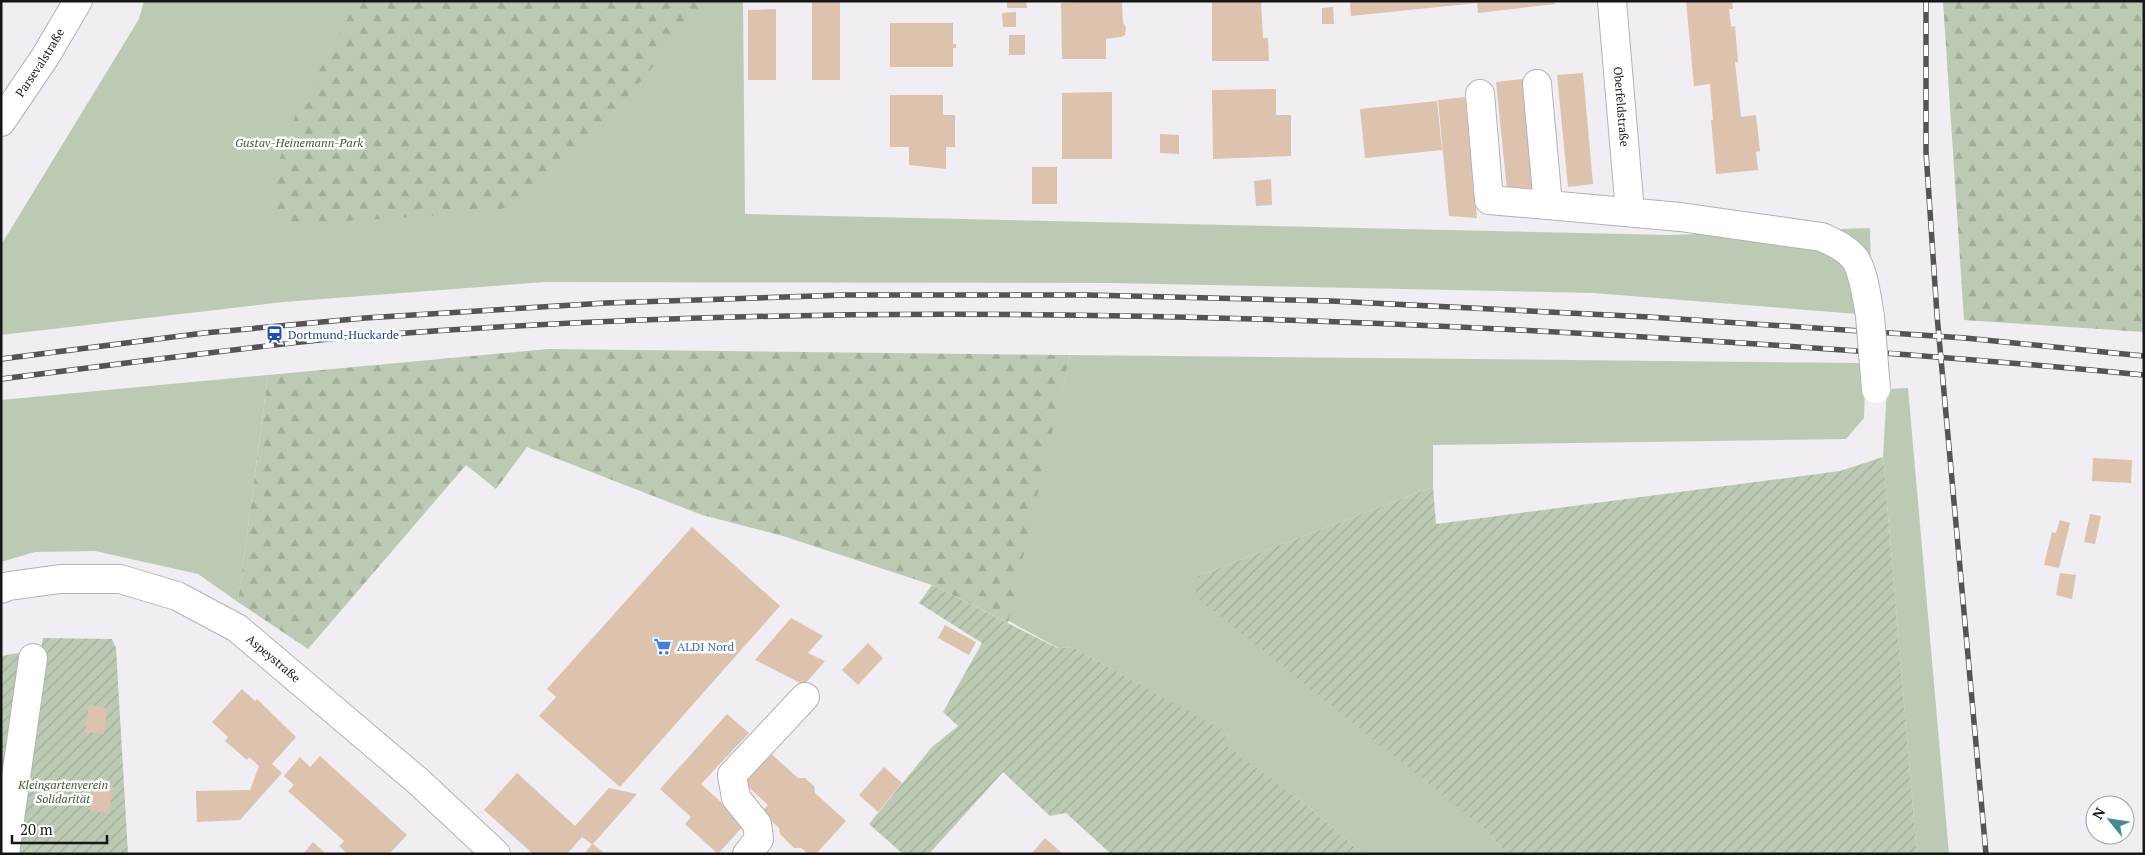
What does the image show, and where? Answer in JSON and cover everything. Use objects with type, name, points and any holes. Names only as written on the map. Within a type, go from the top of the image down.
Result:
[{"type":"street","name":"Parsevalstraße","points":[[1,122],[45,57],[78,1]]},
{"type":"street","name":"Oberfeldstraße","points":[[1612,1],[1630,212]]},
{"type":"street","points":[[1537,84],[1548,205]]},
{"type":"street","points":[[1480,94],[1489,200],[1630,212],[1822,238],[1842,247],[1855,260],[1866,291],[1876,389]]},
{"type":"street","name":"Aspeystraße","points":[[1,589],[60,578],[120,579],[177,596],[237,628],[419,782],[496,854]]},
{"type":"street","points":[[5,854],[33,658]]},
{"type":"street","points":[[747,854],[759,839],[757,824],[736,798],[732,775],[806,697]]},
{"type":"green space","name":"Gustav-Heinemann-Park","points":[[144,1],[743,1],[745,214],[1669,235],[1870,228],[1871,273],[1858,314],[1593,293],[1111,283],[545,282],[283,302],[1,335],[1,245],[139,19]]},
{"type":"green space","points":[[357,1],[704,1],[704,5],[605,124],[530,195],[496,212],[278,225],[277,166],[296,114]]},
{"type":"green space","points":[[1943,1],[2144,1],[2144,332],[1964,320]]},
{"type":"green space","points":[[548,349],[1070,355],[1008,623],[932,585],[783,536],[702,515],[527,447],[496,489],[466,465],[308,649],[238,602],[268,375]]},
{"type":"green space","points":[[1070,355],[1862,363],[1865,390],[1864,418],[1846,439],[1433,445],[1433,487],[1198,576],[1485,829],[1507,854],[1363,854],[1304,803],[1221,742],[1228,734],[1072,647],[1058,648],[1007,620]]},
{"type":"green space","points":[[268,375],[238,602],[198,574],[95,551],[35,552],[1,562],[1,400]]},
{"type":"green space","points":[[1908,388],[1949,854],[1917,854],[1883,457],[1887,389]]},
{"type":"green space","points":[[1883,457],[1917,854],[1507,854],[1485,829],[1195,596],[1198,576],[1433,487],[1436,524],[1840,471]]},
{"type":"green space","points":[[932,585],[1057,648],[1072,647],[1228,733],[1222,742],[1304,803],[1363,854],[1111,854],[1066,813],[1050,816],[1003,772],[929,854],[903,854],[869,824],[932,747],[958,726],[943,712],[982,643],[919,603]]},
{"type":"green space","name":"Kleingartenverein Solidarität","points":[[43,638],[112,639],[116,648],[128,854],[1,854],[1,656],[41,649]]},
{"type":"building","points":[[812,1],[840,1],[840,80],[812,80]]},
{"type":"building","points":[[1007,1],[1026,1],[1027,8],[1007,8]]},
{"type":"building","points":[[1122,1],[1123,23],[1126,27],[1125,35],[1106,39],[1106,59],[1062,59],[1061,3]]},
{"type":"building","points":[[1212,1],[1261,1],[1263,38],[1268,38],[1269,61],[1212,61]]},
{"type":"building","points":[[1350,1],[1555,1],[1555,4],[1478,13],[1477,3],[1351,16]]},
{"type":"building","points":[[1686,1],[1732,1],[1733,9],[1729,9],[1731,27],[1735,26],[1738,62],[1735,62],[1741,117],[1756,115],[1760,151],[1756,152],[1758,170],[1716,174],[1710,84],[1694,86]]},
{"type":"building","points":[[1333,7],[1334,24],[1322,24],[1322,8]]},
{"type":"building","points":[[776,9],[776,80],[748,80],[748,10]]},
{"type":"building","points":[[1016,12],[1016,27],[1003,27],[1002,13]]},
{"type":"building","points":[[890,23],[953,23],[953,44],[956,44],[956,48],[953,48],[953,67],[890,67]]},
{"type":"building","points":[[1009,35],[1025,35],[1025,55],[1009,55]]},
{"type":"building","points":[[1583,73],[1593,184],[1568,187],[1557,75]]},
{"type":"building","points":[[1523,79],[1533,188],[1507,190],[1496,82]]},
{"type":"building","points":[[1276,89],[1276,115],[1291,115],[1291,156],[1213,159],[1212,90]]},
{"type":"building","points":[[1112,92],[1112,159],[1062,159],[1062,93]]},
{"type":"building","points":[[890,95],[943,95],[943,115],[955,115],[955,147],[946,147],[946,169],[909,165],[909,147],[890,147]]},
{"type":"building","points":[[1465,97],[1477,218],[1449,216],[1438,100]]},
{"type":"building","points":[[1437,101],[1442,150],[1365,158],[1360,109]]},
{"type":"building","points":[[1160,134],[1179,135],[1179,154],[1160,153]]},
{"type":"building","points":[[1032,167],[1057,167],[1057,204],[1032,204]]},
{"type":"building","points":[[1271,179],[1272,205],[1256,206],[1254,181]]},
{"type":"building","points":[[2093,458],[2132,460],[2131,483],[2092,481]]},
{"type":"building","points":[[2090,514],[2101,516],[2095,544],[2084,542]]},
{"type":"building","points":[[2060,520],[2070,523],[2059,568],[2044,565],[2052,532],[2056,533]]},
{"type":"building","name":"ALDI Nord","points":[[692,527],[780,606],[620,787],[539,716],[556,697],[547,689]]},
{"type":"building","points":[[2060,573],[2076,575],[2072,599],[2056,595]]},
{"type":"building","points":[[791,618],[823,636],[808,653],[825,661],[804,685],[755,660]]},
{"type":"building","points":[[945,625],[976,642],[969,655],[938,638]]},
{"type":"building","points":[[868,643],[883,658],[858,685],[842,670]]},
{"type":"building","points":[[242,689],[255,701],[257,699],[296,737],[272,764],[282,773],[240,820],[197,822],[196,791],[250,790],[259,766],[249,757],[247,760],[225,741],[228,737],[212,722]]},
{"type":"building","points":[[89,705],[107,708],[104,734],[85,732]]},
{"type":"building","points":[[727,714],[749,733],[701,784],[745,824],[718,854],[685,824],[691,817],[660,789]]},
{"type":"building","points":[[769,752],[798,778],[805,778],[814,786],[815,793],[846,821],[816,854],[808,854],[801,848],[794,848],[780,834],[779,828],[762,812],[768,805],[742,781]]},
{"type":"building","points":[[320,756],[407,835],[389,854],[348,854],[339,846],[344,841],[288,791],[294,785],[284,776],[300,757],[310,767]]},
{"type":"building","points":[[884,767],[902,783],[878,812],[859,795]]},
{"type":"building","points":[[517,773],[575,826],[609,788],[637,794],[593,844],[605,854],[584,854],[592,844],[582,837],[567,854],[533,854],[484,810]]},
{"type":"building","points":[[94,784],[113,787],[109,813],[90,811]]},
{"type":"building","points":[[1045,838],[1063,854],[1031,854]]},
{"type":"building","points":[[313,842],[326,854],[303,854]]},
{"type":"railway","points":[[1926,1],[1926,152],[1937,315],[1986,854]]},
{"type":"railway","points":[[1,359],[204,333],[365,318],[606,303],[845,295],[1088,295],[1331,301],[1649,317],[1965,338],[2144,356]]},
{"type":"railway","points":[[1,379],[312,341],[510,326],[654,320],[942,314],[1231,318],[1519,330],[1832,349],[2144,375]]},
{"type":"place","name":"Dortmund-Huckarde","points":[[274,335]]},
{"type":"place","name":"ALDI Nord","points":[[663,647]]}]
